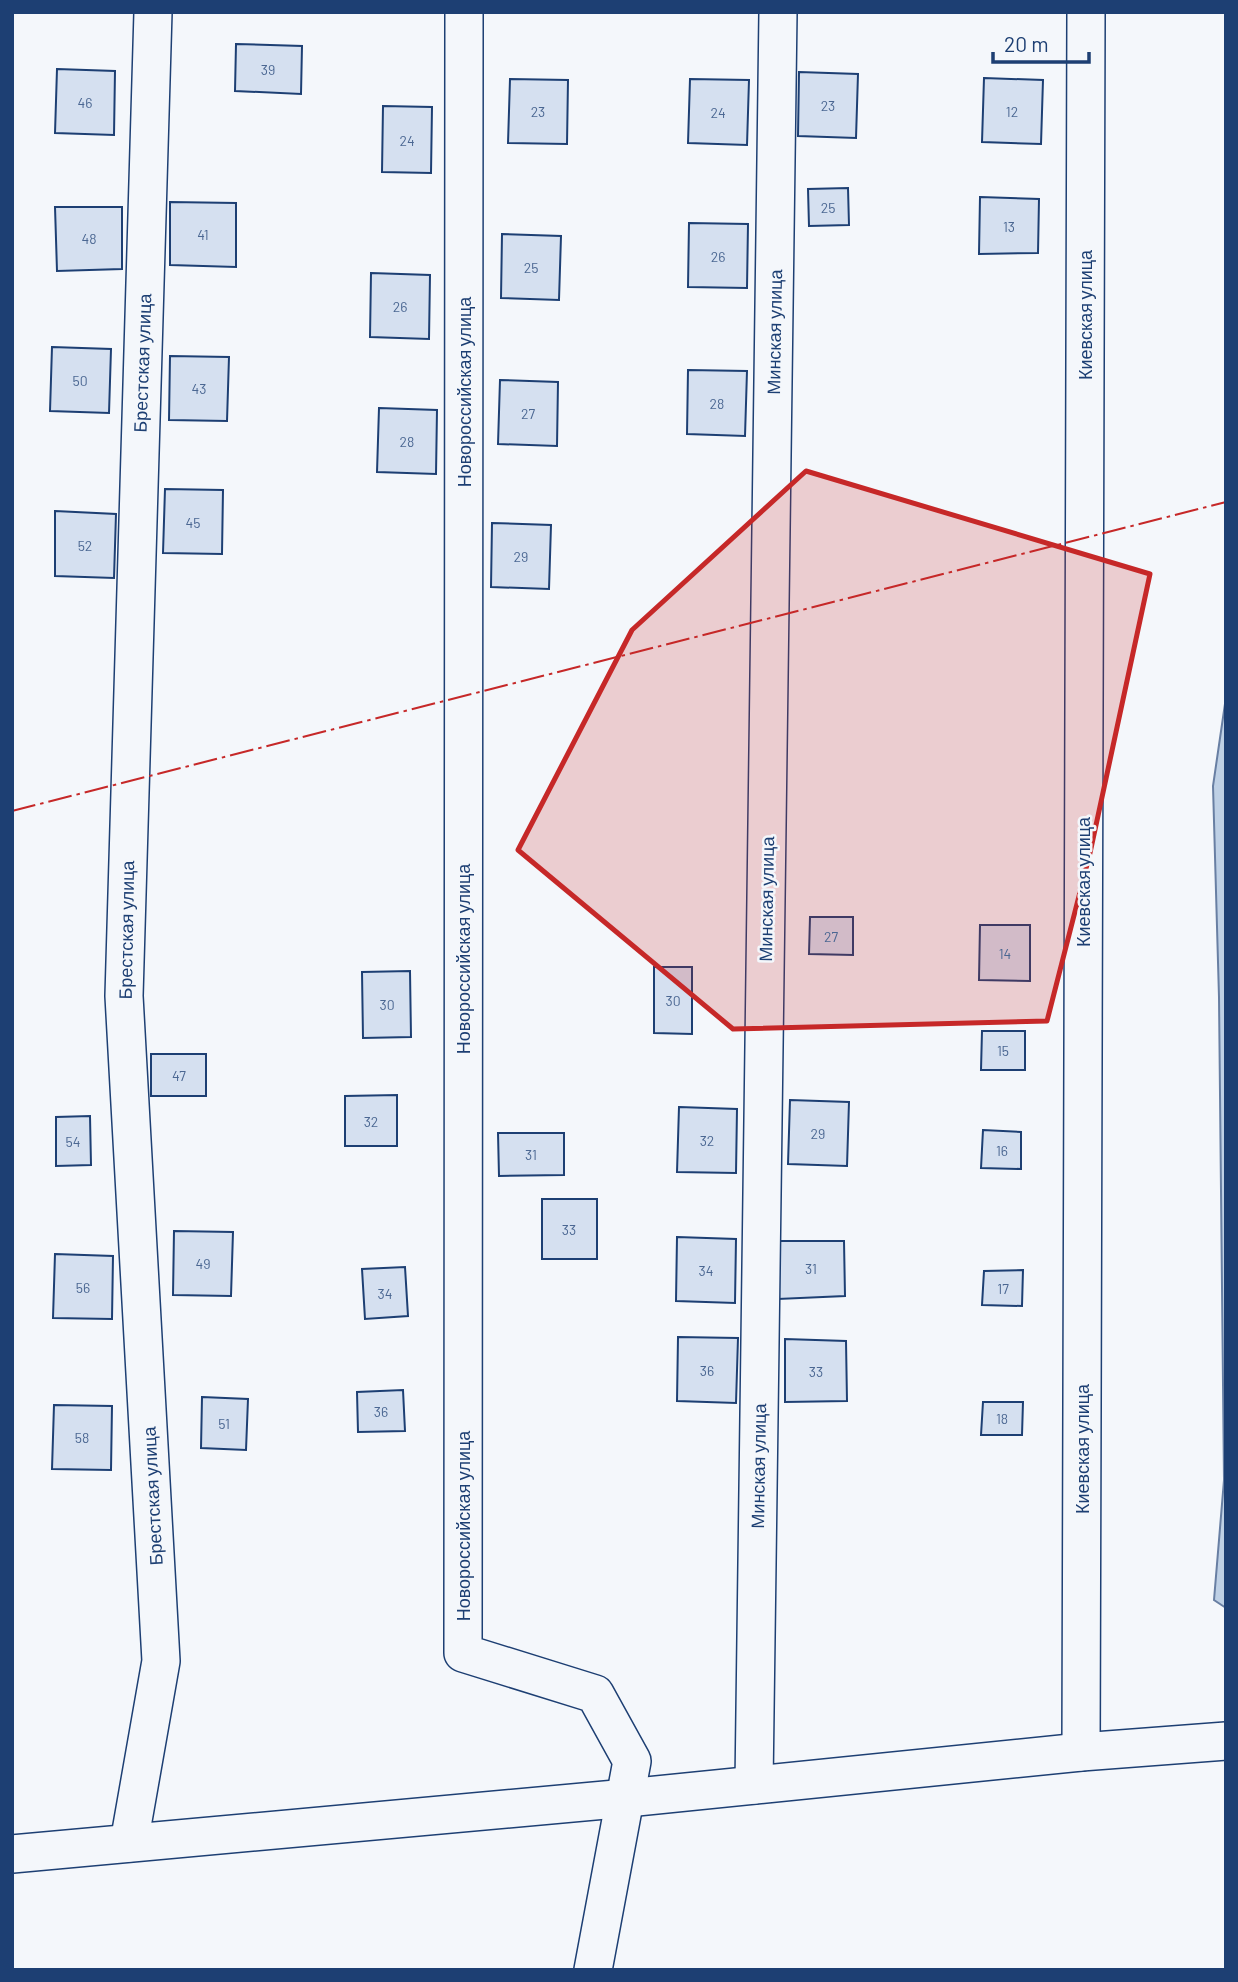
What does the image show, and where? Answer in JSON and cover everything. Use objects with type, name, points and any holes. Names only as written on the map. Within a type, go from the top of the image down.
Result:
[{"type":"street","name":"Брестская улица","points":[[129,1843],[161,1661],[124,996],[153,12]]},
{"type":"street","name":"Новороссийская улица","points":[[464,12],[463,1653],[595,1694],[632,1761],[627,1798]]},
{"type":"street","name":"Минская улица","points":[[754,1785],[778,12]]},
{"type":"street","name":"Киевская улица","points":[[1081,1752],[1086,12]]},
{"type":"street","points":[[12,1854],[627,1798],[1081,1752],[1226,1741]]},
{"type":"street","points":[[593,1970],[627,1798]]},
{"type":"highlighted area","points":[[806,471],[1150,574],[1090,853],[1047,1021],[733,1029],[518,850],[632,630]]},
{"type":"water","points":[[1226,697],[1226,1608],[1214,1600],[1224,1480],[1219,997],[1213,786]]},
{"type":"building","points":[[236,44],[302,46],[301,94],[235,91]]},
{"type":"building","points":[[57,69],[115,71],[114,135],[55,133]]},
{"type":"building","points":[[799,72],[858,74],[856,138],[798,136]]},
{"type":"building","points":[[984,78],[1043,80],[1041,144],[982,142]]},
{"type":"building","points":[[510,79],[568,80],[567,144],[508,143]]},
{"type":"building","points":[[690,79],[749,80],[747,145],[688,143]]},
{"type":"building","points":[[383,106],[432,107],[431,173],[382,172]]},
{"type":"building","points":[[848,188],[849,225],[809,226],[808,189]]},
{"type":"building","points":[[980,197],[1039,199],[1038,253],[979,254]]},
{"type":"building","points":[[170,202],[236,203],[236,267],[170,265]]},
{"type":"building","points":[[55,207],[122,207],[122,269],[57,271]]},
{"type":"building","points":[[689,223],[748,224],[747,288],[688,287]]},
{"type":"building","points":[[502,234],[561,236],[559,300],[501,298]]},
{"type":"building","points":[[371,273],[430,275],[429,339],[370,337]]},
{"type":"building","points":[[52,347],[111,349],[109,413],[50,411]]},
{"type":"building","points":[[170,356],[229,357],[227,421],[169,420]]},
{"type":"building","points":[[688,370],[747,371],[745,436],[687,434]]},
{"type":"building","points":[[500,380],[558,382],[557,446],[498,444]]},
{"type":"building","points":[[379,408],[437,410],[436,474],[377,472]]},
{"type":"building","points":[[165,489],[223,490],[222,554],[163,553]]},
{"type":"building","points":[[55,511],[116,514],[114,578],[55,576]]},
{"type":"building","points":[[492,523],[551,525],[549,589],[491,587]]},
{"type":"building","points":[[810,917],[853,917],[853,955],[809,954]]},
{"type":"building","points":[[980,925],[1030,925],[1030,981],[979,980]]},
{"type":"building","points":[[654,967],[692,967],[692,1034],[654,1033]]},
{"type":"building","points":[[410,971],[411,1037],[363,1038],[362,972]]},
{"type":"building","points":[[982,1031],[1025,1031],[1025,1070],[981,1070]]},
{"type":"building","points":[[151,1054],[206,1054],[206,1096],[151,1096]]},
{"type":"building","points":[[397,1095],[397,1146],[345,1146],[345,1096]]},
{"type":"building","points":[[790,1100],[849,1102],[847,1166],[788,1164]]},
{"type":"building","points":[[679,1107],[737,1109],[736,1173],[677,1172]]},
{"type":"building","points":[[90,1116],[91,1165],[56,1166],[56,1117]]},
{"type":"building","points":[[983,1130],[1021,1132],[1021,1169],[981,1168]]},
{"type":"building","points":[[498,1133],[564,1133],[564,1175],[499,1176]]},
{"type":"building","points":[[542,1199],[597,1199],[597,1259],[542,1259]]},
{"type":"building","points":[[174,1231],[233,1232],[231,1296],[173,1295]]},
{"type":"building","points":[[677,1237],[736,1239],[735,1303],[676,1301]]},
{"type":"building","points":[[776,1241],[844,1241],[845,1296],[778,1299]]},
{"type":"building","points":[[55,1254],[113,1256],[112,1319],[53,1318]]},
{"type":"building","points":[[405,1267],[408,1316],[365,1319],[362,1269]]},
{"type":"building","points":[[1023,1270],[1022,1306],[982,1305],[984,1271]]},
{"type":"building","points":[[678,1337],[738,1338],[736,1403],[677,1401]]},
{"type":"building","points":[[785,1339],[846,1341],[847,1401],[785,1402]]},
{"type":"building","points":[[403,1390],[405,1431],[358,1432],[357,1392]]},
{"type":"building","points":[[202,1397],[248,1399],[246,1450],[201,1448]]},
{"type":"building","points":[[983,1402],[1023,1402],[1022,1435],[981,1435]]},
{"type":"building","points":[[54,1405],[112,1406],[111,1470],[52,1469]]},
{"type":"power","points":[[12,811],[1226,502]]}]
